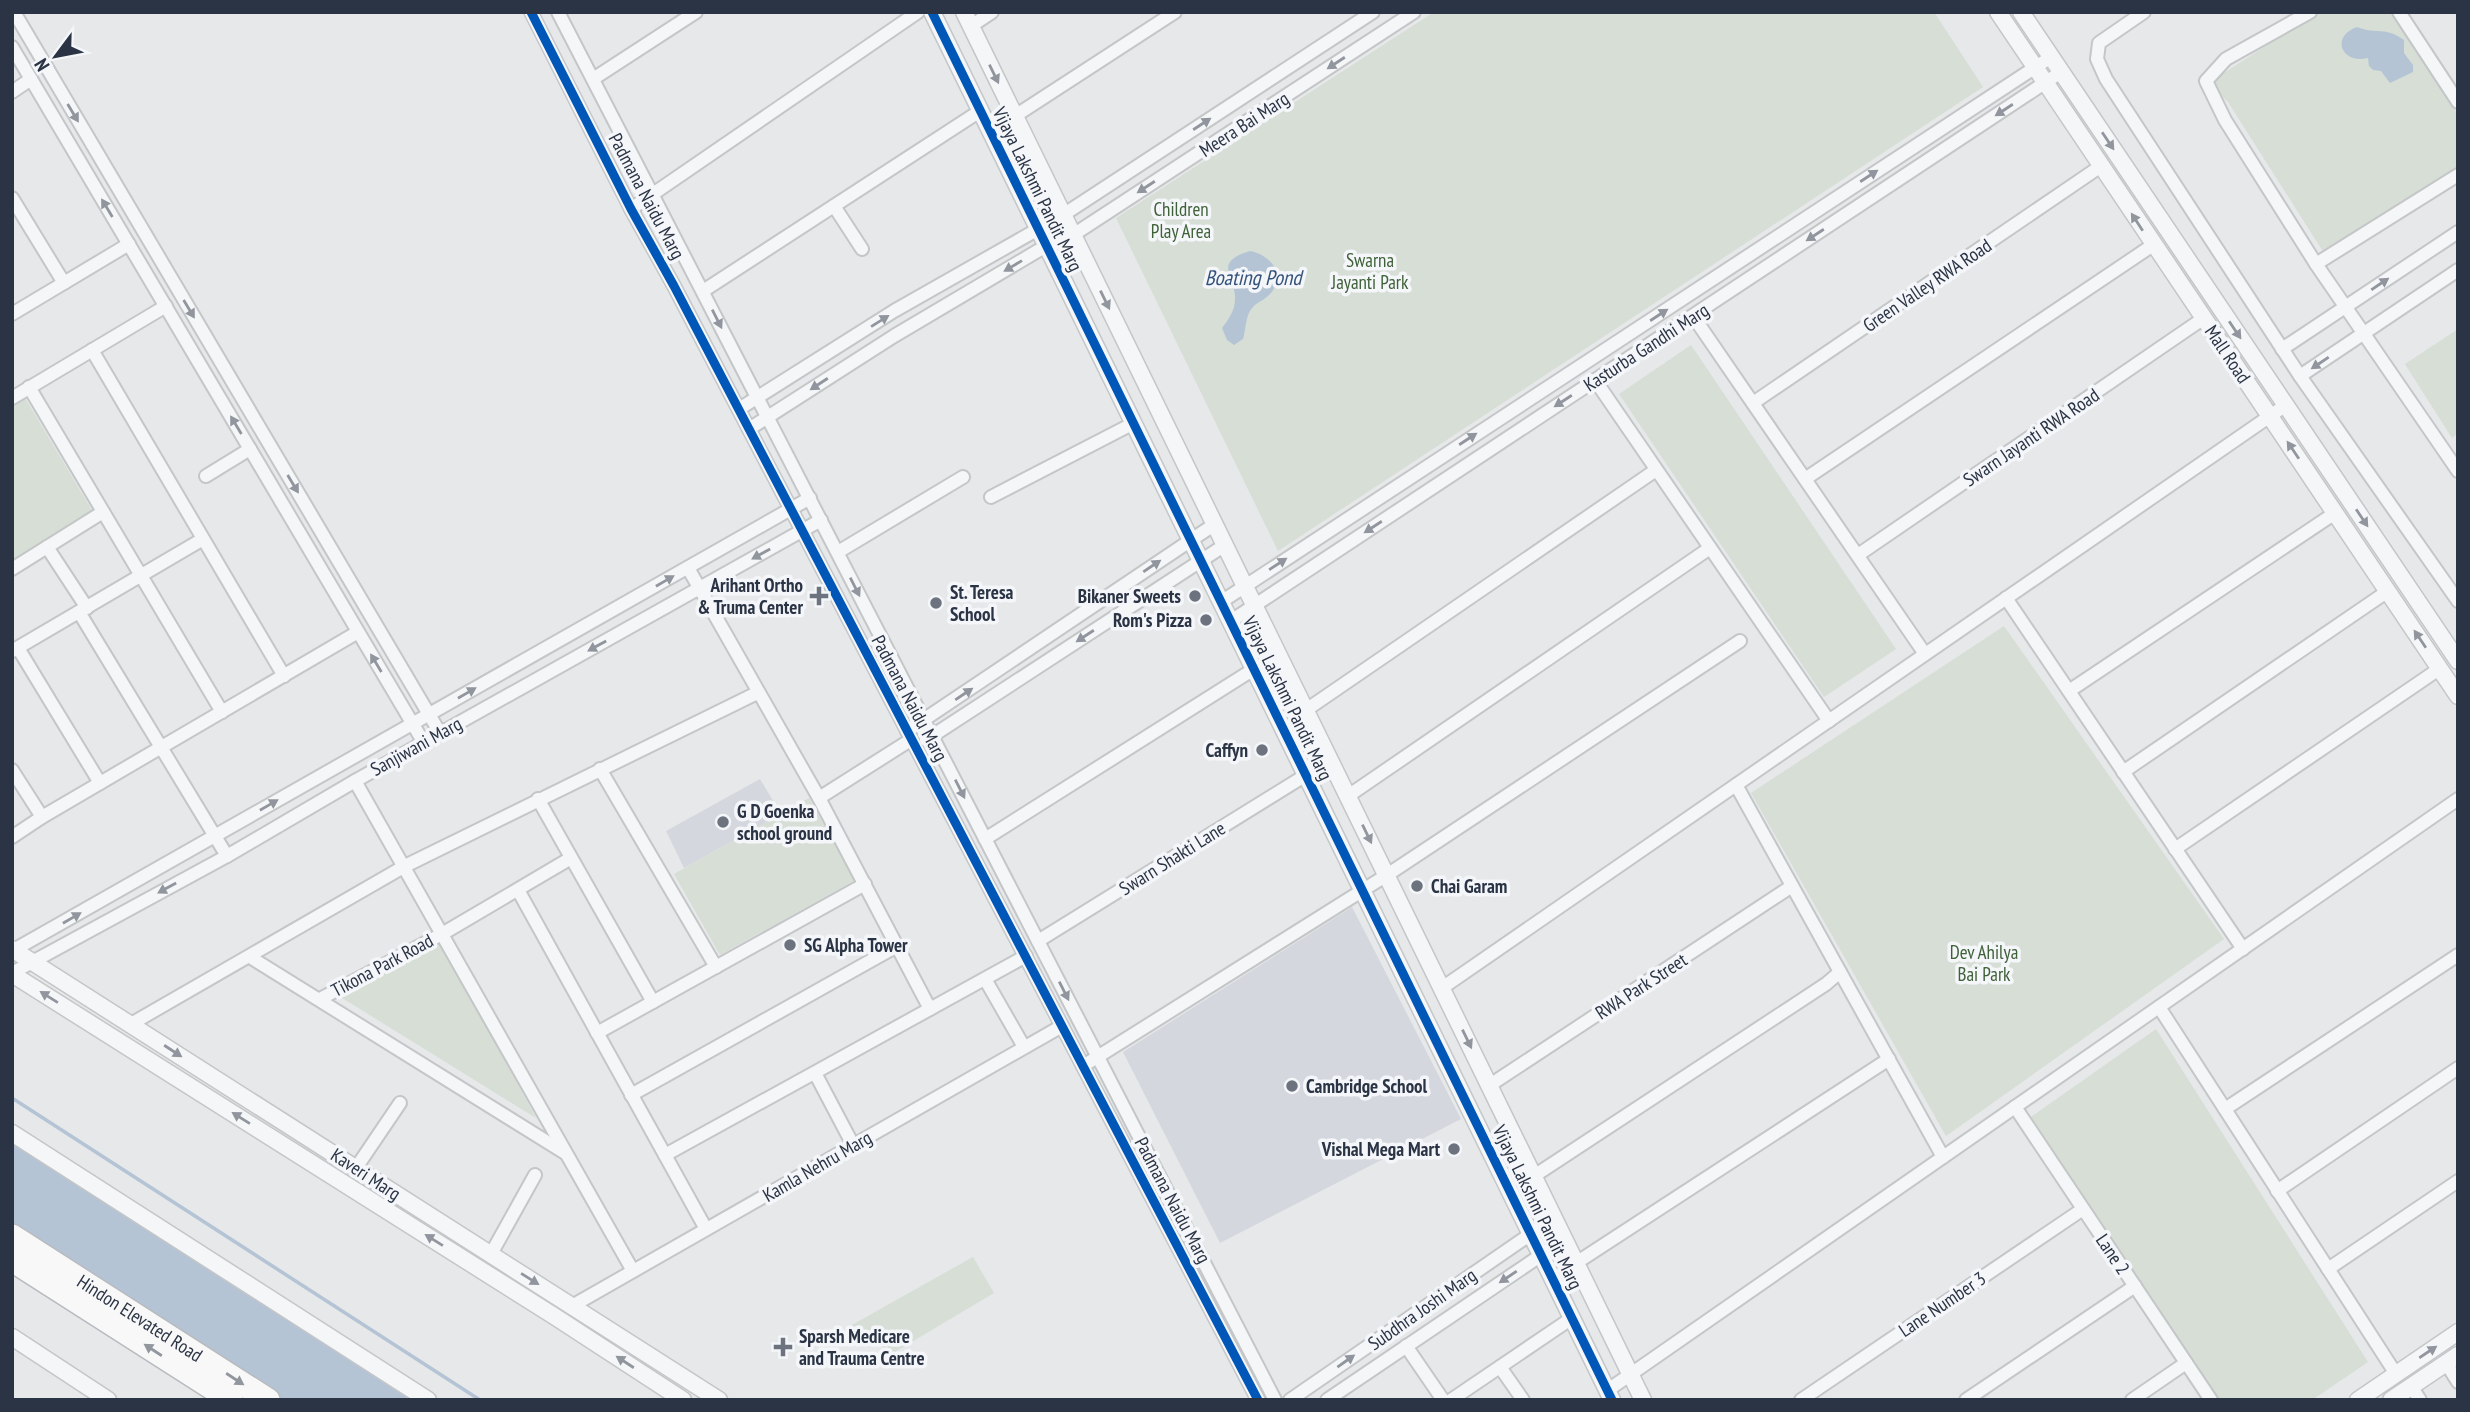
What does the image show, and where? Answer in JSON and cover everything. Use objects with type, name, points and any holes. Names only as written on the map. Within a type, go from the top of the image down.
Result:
[{"type":"highway","name":"Hindon Elevated Road","points":[[12,1236],[268,1400]]},
{"type":"highway","name":"Hindon Elevated Road","points":[[12,1260],[231,1400]]},
{"type":"street","points":[[14,12],[440,733]]},
{"type":"street","name":"Padmana Naidu Marg","points":[[531,12],[631,209],[739,409],[1258,1400]]},
{"type":"street","name":"Padmana Naidu Marg","points":[[558,12],[1275,1400]]},
{"type":"street","points":[[593,79],[696,12]]},
{"type":"street","points":[[631,209],[918,12]]},
{"type":"street","name":"Vijaya Lakshmi Pandit Marg","points":[[932,12],[1610,1395]]},
{"type":"street","points":[[967,19],[992,12]]},
{"type":"street","points":[[1015,116],[1175,12]]},
{"type":"street","name":"Meera Bai Marg","points":[[739,409],[894,312],[1063,215],[1359,16],[1373,12]]},
{"type":"street","name":"Meera Bai Marg","points":[[749,429],[894,336],[1046,246],[1073,235],[1414,12]]},
{"type":"street","name":"Mall Road","points":[[1998,12],[2458,696]]},
{"type":"street","name":"Mall Road","points":[[2021,12],[2458,661]]},
{"type":"street","points":[[2144,12],[2099,43],[2097,60],[2106,79],[2300,376],[2458,601]]},
{"type":"street","points":[[2310,12],[2226,59],[2206,81],[2225,120],[2316,264],[2458,471]]},
{"type":"street","points":[[2399,12],[2458,102]]},
{"type":"street","points":[[1359,16],[1372,39]]},
{"type":"street","name":"Vijaya Lakshmi Pandit Marg","points":[[967,19],[1643,1400]]},
{"type":"street","points":[[12,47],[424,743]]},
{"type":"street","name":"Kasturba Gandhi Marg","points":[[1221,602],[2051,57]]},
{"type":"street","name":"Kasturba Gandhi Marg","points":[[1231,621],[2061,72]]},
{"type":"street","points":[[12,92],[32,79]]},
{"type":"street","points":[[703,291],[980,111]]},
{"type":"street","name":"Green Valley RWA Road","points":[[1753,403],[2101,166]]},
{"type":"street","points":[[2316,264],[2458,175]]},
{"type":"street","points":[[12,198],[64,283]]},
{"type":"street","points":[[834,206],[862,249]]},
{"type":"street","points":[[2282,349],[2458,232]]},
{"type":"street","points":[[12,314],[129,244]]},
{"type":"street","points":[[1805,478],[2153,245]]},
{"type":"street","points":[[2300,376],[2458,270]]},
{"type":"street","points":[[12,398],[166,306]]},
{"type":"street","points":[[1693,316],[1925,654]]},
{"type":"street","name":"Swarn Jayanti RWA Road","points":[[1858,555],[2204,318]]},
{"type":"street","points":[[1615,343],[1627,359]]},
{"type":"street","points":[[92,350],[284,676]]},
{"type":"street","points":[[1595,380],[1829,721]]},
{"type":"street","points":[[29,387],[222,712]]},
{"type":"street","points":[[1442,988],[2286,405]]},
{"type":"street","points":[[990,497],[1133,423]]},
{"type":"street","points":[[206,476],[250,449]]},
{"type":"street","points":[[1306,710],[1656,470]]},
{"type":"street","points":[[838,552],[963,477]]},
{"type":"street","name":"Sanjiwani Marg","points":[[13,950],[810,498]]},
{"type":"street","points":[[12,569],[103,512]]},
{"type":"street","points":[[2068,691],[2335,513]]},
{"type":"street","name":"Sanjiwani Marg","points":[[12,973],[227,856],[355,780],[821,520]]},
{"type":"street","points":[[819,798],[911,739],[925,720],[1215,524]]},
{"type":"street","points":[[100,783],[15,650],[203,539]]},
{"type":"street","points":[[911,739],[933,736],[1225,545]]},
{"type":"street","points":[[47,547],[161,748],[227,856]]},
{"type":"street","points":[[1348,796],[1710,548]]},
{"type":"street","points":[[688,568],[819,798],[930,1009]]},
{"type":"street","points":[[2123,772],[2388,592]]},
{"type":"street","points":[[2006,598],[2243,949]]},
{"type":"street","points":[[16,830],[358,632]]},
{"type":"street","points":[[1083,1066],[1387,875],[1740,641]]},
{"type":"street","points":[[2175,849],[2440,669]]},
{"type":"street","points":[[985,839],[1254,670]]},
{"type":"street","points":[[131,1024],[405,866],[757,693]]},
{"type":"street","points":[[12,769],[42,817]]},
{"type":"street","points":[[600,769],[716,967]]},
{"type":"street","name":"Swarn Shakti Lane","points":[[1038,941],[1306,775]]},
{"type":"street","points":[[355,780],[442,934],[571,858]]},
{"type":"street","points":[[1736,785],[1944,1157]]},
{"type":"street","points":[[538,799],[653,1002]]},
{"type":"street","points":[[1610,1395],[1631,1374],[2458,799]]},
{"type":"street","points":[[597,1033],[865,884]]},
{"type":"street","name":"RWA Park Street","points":[[1490,1086],[1792,886]]},
{"type":"street","points":[[517,890],[706,1229]]},
{"type":"street","name":"Tikona Park Road","points":[[568,1155],[320,999],[442,934],[568,1155],[633,1271]]},
{"type":"street","points":[[631,1095],[897,946]]},
{"type":"street","name":"Kaveri Marg","points":[[13,950],[719,1400]]},
{"type":"street","points":[[2225,1109],[2458,955]]},
{"type":"street","points":[[665,1155],[1026,956]]},
{"type":"street","points":[[250,957],[320,999]]},
{"type":"street","points":[[1534,1176],[1826,985],[1840,972]]},
{"type":"street","name":"Kaveri Marg","points":[[12,973],[682,1400]]},
{"type":"street","points":[[985,979],[1024,1047]]},
{"type":"street","points":[[2159,1007],[2396,1374]]},
{"type":"street","name":"Kamla Nehru Marg","points":[[572,1306],[1062,1026]]},
{"type":"street","points":[[1576,1263],[1889,1059]]},
{"type":"street","points":[[2277,1191],[2458,1068]]},
{"type":"street","points":[[815,1073],[853,1145]]},
{"type":"street","points":[[356,1168],[400,1103]]},
{"type":"street","name":"Lane 2","points":[[2015,1107],[2211,1400]]},
{"type":"street","points":[[12,1133],[428,1400]]},
{"type":"street","points":[[491,1254],[535,1175]]},
{"type":"street","points":[[2328,1269],[2458,1181]]},
{"type":"street","name":"Lane Number 3","points":[[1801,1400],[2083,1209]]},
{"type":"street","name":"Subdhra Joshi Marg","points":[[1290,1400],[1554,1218]]},
{"type":"street","name":"Subdhra Joshi Marg","points":[[1327,1400],[1565,1239]]},
{"type":"street","points":[[1966,1400],[2135,1286]]},
{"type":"street","points":[[1451,1400],[1572,1318]]},
{"type":"street","points":[[2358,1400],[2458,1332]]},
{"type":"street","points":[[12,1337],[108,1400]]},
{"type":"street","points":[[1406,1346],[1443,1400]]},
{"type":"street","points":[[2391,1400],[2416,1393],[2452,1359],[2458,1382]]},
{"type":"street","points":[[2132,1400],[2186,1363]]},
{"type":"street","points":[[1500,1367],[1522,1400]]},
{"type":"shaded area","name":"G D Goenka school ground","points":[[760,779],[781,814],[684,868],[666,831]]},
{"type":"shaded area","name":"Cambridge School","points":[[1352,907],[1461,1119],[1220,1243],[1123,1052]]},
{"type":"green space","name":"Swarna Jayanti Park","points":[[1434,12],[1934,12],[1983,87],[1278,551],[1116,218]]},
{"type":"green space","points":[[2318,12],[2392,12],[2458,115],[2458,168],[2324,253],[2228,102],[2206,81],[2213,80]]},
{"type":"green space","points":[[2458,329],[2458,433],[2452,438],[2405,364]]},
{"type":"green space","points":[[1691,345],[1896,649],[1824,697],[1619,394]]},
{"type":"green space","points":[[25,398],[93,512],[12,561],[12,406]]},
{"type":"green space","name":"Dev Ahilya Bai Park","points":[[2004,626],[2224,939],[1946,1136],[1751,793]]},
{"type":"green space","points":[[809,798],[855,880],[720,955],[674,874]]},
{"type":"green space","points":[[440,942],[536,1118],[339,996]]},
{"type":"green space","points":[[2156,1029],[2368,1362],[2312,1400],[2216,1400],[2031,1117]]},
{"type":"green space","points":[[973,1257],[994,1293],[893,1353],[850,1326]]},
{"type":"water","points":[[2357,27],[2391,33],[2404,40],[2404,53],[2413,65],[2413,72],[2390,83],[2381,71],[2373,70],[2369,66],[2368,58],[2352,58],[2346,54],[2343,37]]},
{"type":"water","name":"Boating Pond","points":[[1250,251],[1270,261],[1277,273],[1277,280],[1270,294],[1250,310],[1243,339],[1234,345],[1227,340],[1222,328],[1232,314],[1235,301],[1228,270],[1232,260]]},
{"type":"water","points":[[12,1143],[411,1400],[271,1400],[12,1233]]},
{"type":"waterway","points":[[12,1098],[480,1400]]},
{"type":"cycle path","points":[[531,12],[631,209],[674,286],[1258,1400]]},
{"type":"cycle path","points":[[932,12],[1612,1400]]},
{"type":"place","name":"Arihant Ortho & Truma Center","points":[[819,596]]},
{"type":"place","name":"Bikaner Sweets","points":[[1195,596]]},
{"type":"place","name":"St. Teresa School","points":[[936,603]]},
{"type":"place","name":"Rom's Pizza","points":[[1206,620]]},
{"type":"place","name":"Caffyn","points":[[1262,750]]},
{"type":"place","name":"G D Goenka school ground","points":[[723,822]]},
{"type":"place","name":"Chai Garam","points":[[1417,886]]},
{"type":"place","name":"SG Alpha Tower","points":[[790,945]]},
{"type":"place","name":"Cambridge School","points":[[1292,1086]]},
{"type":"place","name":"Vishal Mega Mart","points":[[1454,1149]]},
{"type":"place","name":"Sparsh Medicare and Trauma Centre","points":[[783,1347]]},
{"type":"park label","name":"Children Play Area","points":[[1181,220]]}]
